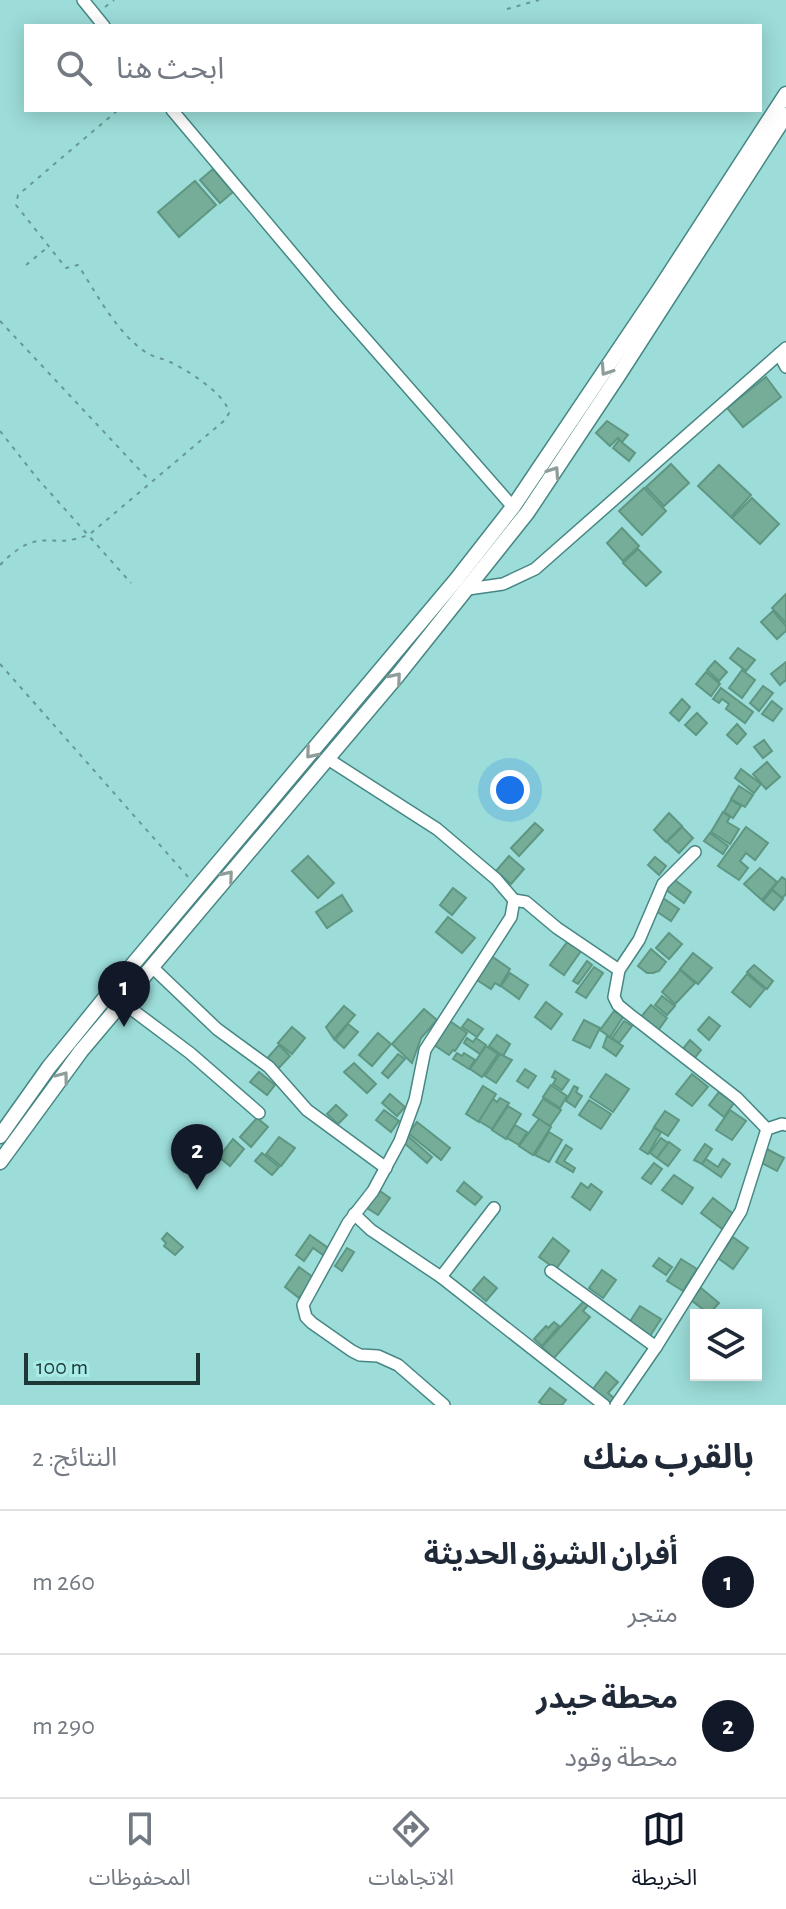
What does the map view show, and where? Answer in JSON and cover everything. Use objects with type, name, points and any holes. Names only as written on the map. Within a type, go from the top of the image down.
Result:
[{"type":"main road","points":[[0,1162],[43,1103],[75,1047],[198,887],[328,759],[462,584],[786,94]]},
{"type":"main road","points":[[0,1136],[30,1093],[122,1002],[253,834],[544,488],[786,115]]},
{"type":"main road","points":[[30,1093],[36,1101],[43,1103]]},
{"type":"street","points":[[83,0],[102,24]]},
{"type":"street","points":[[174,112],[335,304],[513,507]]},
{"type":"street","points":[[462,584],[503,584],[535,569],[783,351]]},
{"type":"street","points":[[783,351],[786,367]]},
{"type":"street","points":[[328,759],[437,829],[496,879],[514,900],[526,902],[619,970]]},
{"type":"street","points":[[695,852],[663,884],[639,940],[619,970],[614,997],[618,1005],[737,1098],[767,1129]]},
{"type":"street","points":[[444,1405],[398,1365],[378,1356],[360,1355],[352,1351],[306,1317],[303,1305],[354,1214],[386,1168],[411,1116],[425,1050],[511,917],[514,900]]},
{"type":"street","points":[[151,966],[217,1029],[269,1067],[307,1110],[386,1168]]},
{"type":"street","points":[[122,1002],[190,1053],[259,1113]]},
{"type":"street","points":[[767,1129],[786,1125]]},
{"type":"street","points":[[616,1405],[741,1211],[767,1129]]},
{"type":"street","points":[[441,1277],[494,1208]]},
{"type":"street","points":[[354,1214],[371,1230],[441,1277],[604,1405]]},
{"type":"street","points":[[551,1271],[656,1347]]},
{"type":"path","points":[[507,9],[539,0]]},
{"type":"path","points":[[0,565],[27,542],[77,539],[90,534],[225,420],[228,406],[205,384],[171,362],[147,354],[134,342],[120,327],[78,265],[68,269],[16,205],[16,197],[116,112]]},
{"type":"path","points":[[26,265],[49,246]]},
{"type":"path","points":[[0,321],[151,482]]},
{"type":"path","points":[[0,431],[37,478],[131,583]]},
{"type":"path","points":[[0,664],[198,887]]},
{"type":"building","points":[[213,169],[233,192],[220,203],[200,180]]},
{"type":"building","points":[[195,181],[216,205],[179,237],[158,212]]},
{"type":"building","points":[[766,377],[781,397],[743,427],[727,408]]},
{"type":"building","points":[[607,421],[628,435],[622,442],[618,438],[610,446],[596,433]]},
{"type":"building","points":[[619,440],[635,453],[629,461],[613,448]]},
{"type":"building","points":[[671,464],[689,483],[664,506],[646,487]]},
{"type":"building","points":[[719,465],[751,495],[731,517],[698,486]]},
{"type":"building","points":[[644,488],[666,511],[642,535],[619,511]]},
{"type":"building","points":[[752,498],[779,524],[760,544],[732,518]]},
{"type":"building","points":[[622,528],[639,546],[623,561],[607,543]]},
{"type":"building","points":[[638,549],[661,572],[646,586],[623,563]]},
{"type":"building","points":[[786,594],[786,623],[772,608]]},
{"type":"building","points":[[773,611],[786,626],[786,631],[777,639],[761,622]]},
{"type":"building","points":[[738,648],[755,660],[746,671],[730,658]]},
{"type":"building","points":[[715,661],[727,672],[719,681],[707,670]]},
{"type":"building","points":[[786,662],[786,680],[780,685],[771,674]]},
{"type":"building","points":[[742,670],[755,680],[742,698],[729,688]]},
{"type":"building","points":[[706,672],[720,684],[711,696],[696,684]]},
{"type":"building","points":[[763,686],[773,693],[759,711],[750,703]]},
{"type":"building","points":[[721,688],[753,712],[745,723],[726,709],[729,704],[722,699],[719,703],[713,699]]},
{"type":"building","points":[[682,699],[690,707],[679,721],[670,713]]},
{"type":"building","points":[[772,701],[782,709],[773,721],[762,714]]},
{"type":"building","points":[[697,713],[707,723],[696,735],[685,725]]},
{"type":"building","points":[[737,724],[746,734],[737,744],[727,735]]},
{"type":"building","points":[[764,740],[772,751],[763,758],[754,747]]},
{"type":"building","points":[[767,762],[780,777],[766,789],[753,774]]},
{"type":"building","points":[[741,769],[761,784],[754,793],[735,778]]},
{"type":"building","points":[[739,786],[753,795],[745,807],[731,799]]},
{"type":"building","points":[[731,800],[741,806],[733,818],[724,812]]},
{"type":"building","points":[[723,812],[730,817],[727,822],[739,829],[730,844],[711,832]]},
{"type":"building","points":[[669,813],[682,826],[666,842],[654,830]]},
{"type":"building","points":[[535,823],[543,830],[519,856],[511,848]]},
{"type":"building","points":[[682,827],[693,838],[679,853],[667,842]]},
{"type":"building","points":[[746,827],[768,843],[755,860],[746,853],[740,861],[748,868],[739,880],[718,866]]},
{"type":"building","points":[[710,833],[728,846],[723,854],[704,841]]},
{"type":"building","points":[[308,856],[334,883],[318,898],[292,871]]},
{"type":"building","points":[[509,856],[524,869],[511,884],[496,871]]},
{"type":"building","points":[[655,857],[666,866],[659,875],[648,865]]},
{"type":"building","points":[[760,868],[777,882],[762,900],[744,884]]},
{"type":"building","points":[[782,877],[786,880],[786,894],[782,898],[772,889]]},
{"type":"building","points":[[672,878],[691,892],[684,903],[665,889]]},
{"type":"building","points":[[453,888],[466,898],[452,915],[440,905]]},
{"type":"building","points":[[772,890],[783,899],[774,910],[763,901]]},
{"type":"building","points":[[342,895],[352,911],[327,928],[316,912]]},
{"type":"building","points":[[660,896],[679,909],[671,921],[653,909]]},
{"type":"building","points":[[448,917],[475,938],[462,953],[436,932]]},
{"type":"building","points":[[669,933],[682,944],[669,959],[656,948]]},
{"type":"building","points":[[568,941],[581,951],[564,975],[550,965]]},
{"type":"building","points":[[651,949],[666,962],[659,971],[647,973],[638,966]]},
{"type":"building","points":[[693,953],[712,968],[698,984],[680,969]]},
{"type":"building","points":[[490,955],[510,969],[500,986],[495,983],[491,989],[474,978]]},
{"type":"building","points":[[587,961],[592,965],[578,984],[573,981]]},
{"type":"building","points":[[754,965],[773,981],[767,989],[747,972]]},
{"type":"building","points":[[594,967],[603,973],[586,998],[576,992]]},
{"type":"building","points":[[680,970],[695,983],[675,1004],[662,992]]},
{"type":"building","points":[[510,973],[528,985],[519,999],[501,986]]},
{"type":"building","points":[[747,974],[765,989],[750,1007],[732,992]]},
{"type":"building","points":[[662,996],[675,1006],[667,1015],[655,1005]]},
{"type":"building","points":[[546,1002],[562,1014],[551,1029],[535,1017]]},
{"type":"building","points":[[651,1005],[667,1018],[657,1032],[640,1018]]},
{"type":"building","points":[[344,1006],[355,1015],[334,1039],[326,1027]]},
{"type":"building","points":[[424,1009],[437,1020],[421,1038],[412,1063],[392,1044]]},
{"type":"building","points":[[614,1011],[623,1017],[610,1037],[600,1030]]},
{"type":"building","points":[[709,1017],[720,1026],[709,1040],[698,1030]]},
{"type":"building","points":[[447,1019],[467,1033],[449,1055],[431,1043]]},
{"type":"building","points":[[468,1019],[483,1029],[477,1037],[462,1027]]},
{"type":"building","points":[[584,1020],[600,1028],[590,1048],[573,1040]]},
{"type":"building","points":[[624,1021],[632,1026],[619,1043],[612,1038]]},
{"type":"building","points":[[348,1024],[358,1032],[344,1048],[335,1040]]},
{"type":"building","points":[[292,1027],[305,1038],[292,1054],[278,1043]]},
{"type":"building","points":[[378,1033],[391,1044],[372,1066],[359,1055]]},
{"type":"building","points":[[497,1035],[510,1044],[503,1056],[489,1046]]},
{"type":"building","points":[[607,1036],[623,1046],[616,1056],[603,1047]]},
{"type":"building","points":[[467,1038],[473,1042],[476,1038],[486,1045],[480,1054],[464,1043]]},
{"type":"building","points":[[690,1040],[701,1050],[693,1060],[681,1051]]},
{"type":"building","points":[[279,1045],[290,1056],[275,1072],[264,1062]]},
{"type":"building","points":[[486,1046],[498,1054],[482,1077],[470,1069]]},
{"type":"building","points":[[457,1053],[462,1056],[464,1053],[475,1060],[469,1069],[453,1059]]},
{"type":"building","points":[[398,1054],[405,1059],[388,1078],[382,1073]]},
{"type":"building","points":[[500,1054],[512,1060],[496,1083],[485,1076]]},
{"type":"building","points":[[354,1063],[376,1084],[367,1093],[344,1072]]},
{"type":"building","points":[[525,1069],[536,1076],[528,1088],[517,1081]]},
{"type":"building","points":[[555,1071],[569,1080],[562,1090],[553,1084]]},
{"type":"building","points":[[259,1072],[275,1085],[267,1095],[250,1082]]},
{"type":"building","points":[[606,1074],[629,1089],[613,1112],[590,1097]]},
{"type":"building","points":[[692,1074],[708,1087],[692,1106],[676,1094]]},
{"type":"building","points":[[551,1085],[567,1096],[560,1108],[543,1097]]},
{"type":"building","points":[[483,1086],[496,1094],[479,1122],[466,1114]]},
{"type":"building","points":[[574,1086],[582,1096],[575,1107],[566,1101]]},
{"type":"building","points":[[719,1092],[734,1103],[724,1117],[709,1105]]},
{"type":"building","points":[[390,1094],[405,1107],[397,1116],[382,1103]]},
{"type":"building","points":[[500,1098],[509,1103],[492,1129],[479,1121],[493,1099],[497,1102]]},
{"type":"building","points":[[543,1099],[561,1110],[550,1126],[533,1115]]},
{"type":"building","points":[[589,1100],[611,1114],[601,1129],[579,1115]]},
{"type":"building","points":[[336,1105],[347,1115],[338,1124],[327,1114]]},
{"type":"building","points":[[508,1106],[521,1114],[506,1139],[492,1130]]},
{"type":"building","points":[[384,1110],[399,1121],[391,1132],[376,1120]]},
{"type":"building","points":[[730,1110],[746,1121],[732,1140],[716,1130]]},
{"type":"building","points":[[665,1111],[679,1120],[668,1136],[654,1127]]},
{"type":"building","points":[[257,1118],[268,1127],[251,1147],[240,1137]]},
{"type":"building","points":[[539,1119],[551,1127],[533,1155],[519,1146]]},
{"type":"building","points":[[417,1122],[450,1148],[441,1160],[408,1133]]},
{"type":"building","points":[[515,1125],[527,1132],[519,1145],[507,1138]]},
{"type":"building","points":[[654,1128],[661,1132],[648,1154],[640,1149]]},
{"type":"building","points":[[549,1132],[562,1140],[549,1162],[535,1155]]},
{"type":"building","points":[[408,1136],[432,1157],[427,1163],[403,1142]]},
{"type":"building","points":[[279,1137],[295,1148],[281,1166],[266,1154]]},
{"type":"building","points":[[661,1138],[668,1143],[657,1158],[650,1153]]},
{"type":"building","points":[[233,1139],[244,1149],[230,1166],[219,1157]]},
{"type":"building","points":[[669,1142],[680,1150],[668,1166],[657,1158]]},
{"type":"building","points":[[705,1144],[712,1149],[702,1164],[694,1160]]},
{"type":"building","points":[[566,1145],[572,1149],[564,1161],[575,1168],[573,1172],[556,1162]]},
{"type":"building","points":[[767,1149],[784,1158],[777,1171],[760,1162]]},
{"type":"building","points":[[262,1153],[279,1167],[272,1175],[255,1161]]},
{"type":"building","points":[[706,1159],[718,1167],[723,1159],[730,1164],[721,1177],[702,1164]]},
{"type":"building","points":[[654,1163],[662,1169],[651,1184],[642,1178]]},
{"type":"building","points":[[674,1175],[693,1188],[682,1204],[662,1190]]},
{"type":"building","points":[[464,1182],[482,1197],[475,1205],[457,1191]]},
{"type":"building","points":[[581,1183],[588,1188],[591,1184],[602,1192],[590,1210],[572,1197]]},
{"type":"building","points":[[380,1191],[390,1198],[378,1215],[367,1208]]},
{"type":"building","points":[[713,1198],[736,1216],[725,1231],[701,1213]]},
{"type":"building","points":[[167,1233],[183,1247],[175,1255],[164,1246],[166,1243],[162,1239]]},
{"type":"building","points":[[310,1235],[331,1250],[326,1257],[313,1248],[304,1261],[296,1255]]},
{"type":"building","points":[[733,1237],[748,1248],[733,1269],[718,1258]]},
{"type":"building","points":[[553,1238],[569,1251],[556,1269],[539,1257]]},
{"type":"building","points":[[347,1248],[354,1252],[342,1271],[335,1266]]},
{"type":"building","points":[[659,1258],[672,1267],[666,1275],[653,1266]]},
{"type":"building","points":[[681,1259],[697,1269],[683,1291],[667,1281]]},
{"type":"building","points":[[299,1267],[314,1278],[299,1298],[285,1287]]},
{"type":"building","points":[[602,1270],[616,1280],[603,1298],[589,1288]]},
{"type":"building","points":[[484,1277],[497,1288],[486,1301],[473,1290]]},
{"type":"building","points":[[701,1288],[719,1303],[714,1309],[703,1309],[691,1300]]},
{"type":"building","points":[[584,1301],[588,1305],[583,1311],[590,1317],[554,1358],[542,1347]]},
{"type":"building","points":[[640,1306],[661,1319],[650,1336],[629,1323]]},
{"type":"building","points":[[554,1322],[559,1326],[542,1346],[534,1339]]},
{"type":"building","points":[[606,1372],[618,1382],[608,1393],[615,1399],[611,1404],[593,1389]]},
{"type":"building","points":[[550,1388],[566,1400],[562,1405],[543,1405],[539,1402]]},
{"type":"place","name":"أفران الشرق الحديثة","points":[[124,1027]]},
{"type":"place","name":"محطة حيدر","points":[[197,1190]]}]
